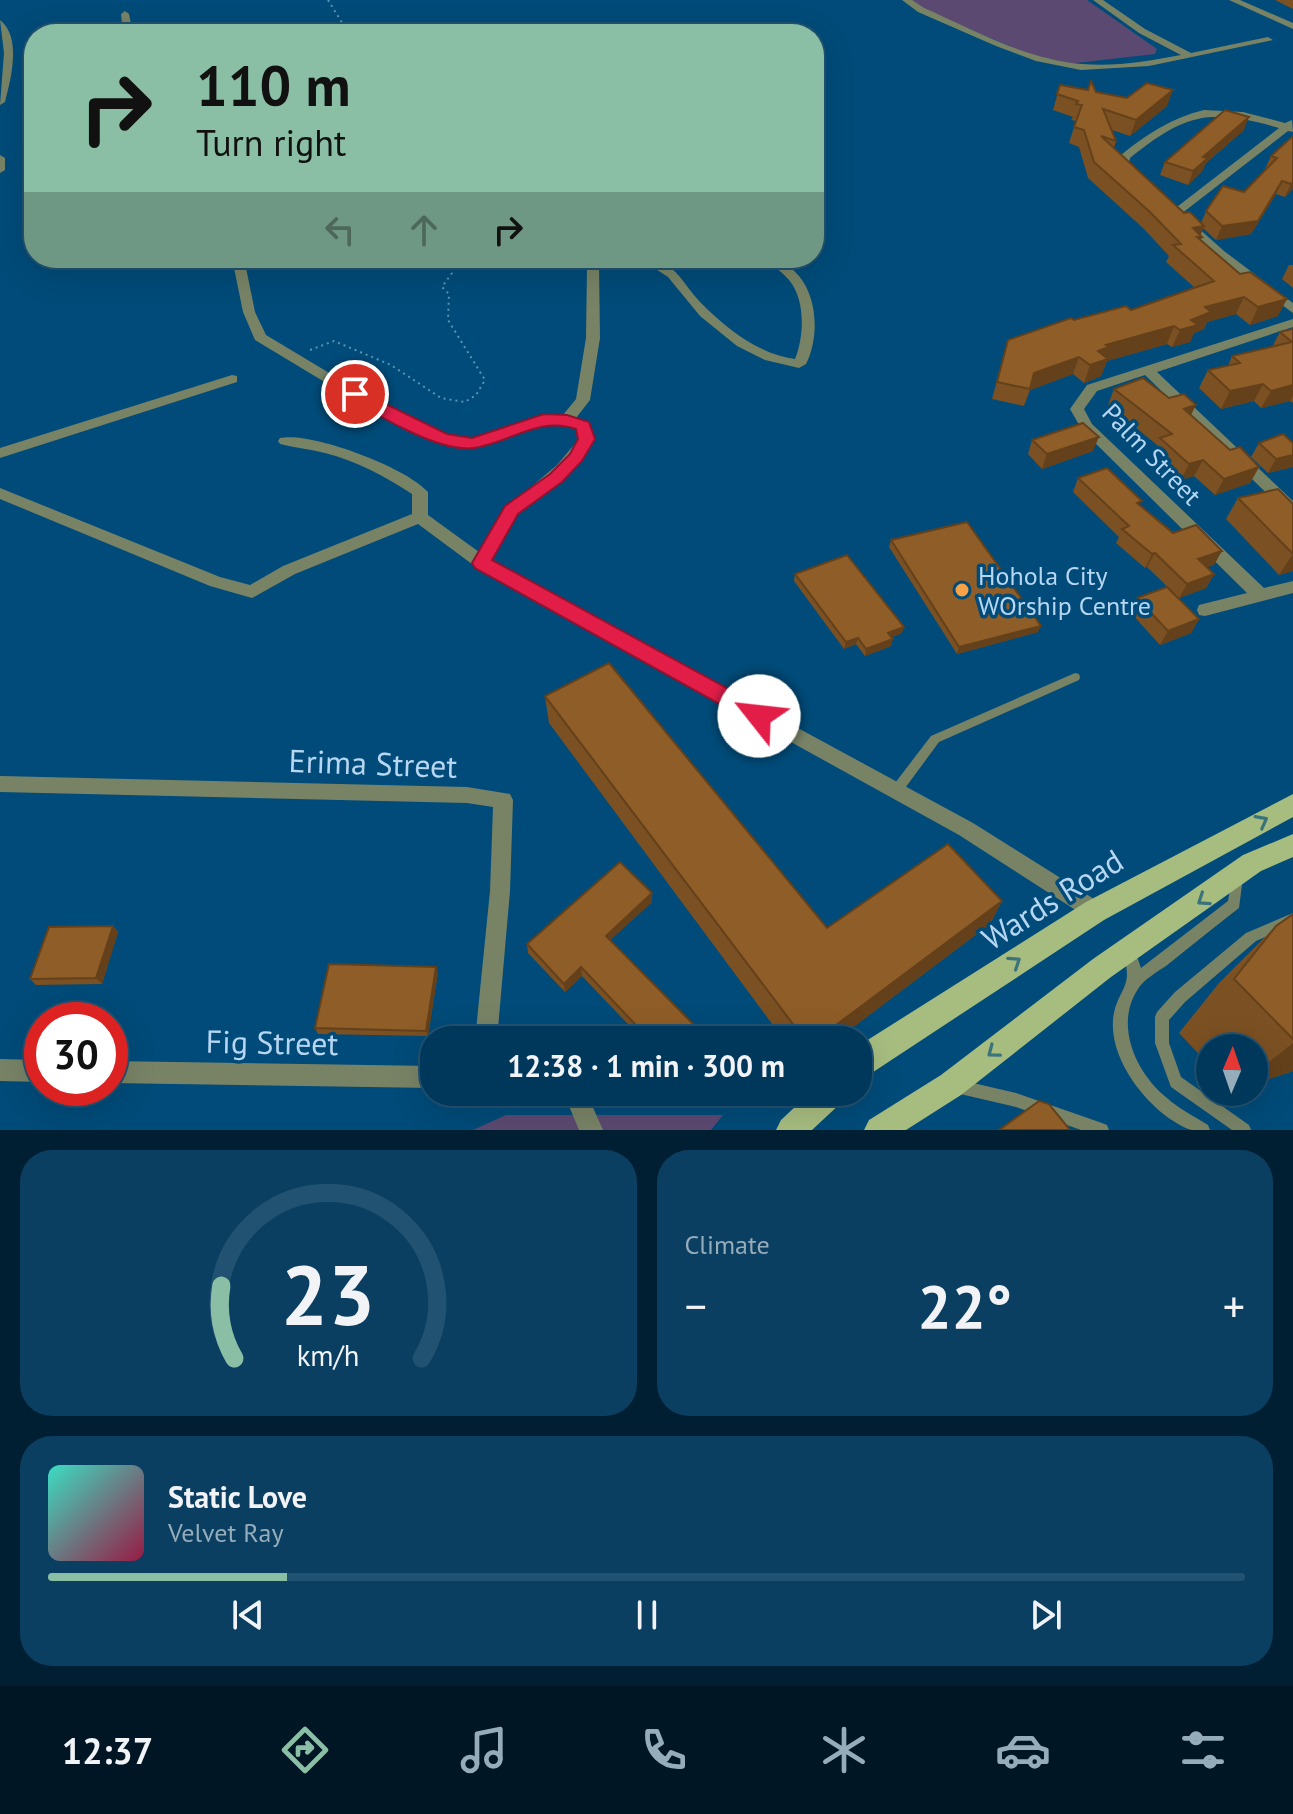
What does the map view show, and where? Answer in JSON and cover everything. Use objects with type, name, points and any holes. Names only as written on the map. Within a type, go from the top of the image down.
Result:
[{"type":"main road","name":"Wards Road","points":[[872,1055],[1095,911],[1293,805]]},
{"type":"main road","points":[[882,1129],[951,1085],[1128,950],[1252,863],[1293,845]]},
{"type":"main road","points":[[791,1130],[817,1106]]},
{"type":"street","points":[[906,0],[1030,56],[1084,67],[1173,58],[1268,40]]},
{"type":"street","points":[[1097,0],[1142,31],[1187,54]]},
{"type":"street","points":[[1233,0],[1293,26]]},
{"type":"street","points":[[125,14],[126,24]]},
{"type":"street","points":[[0,23],[5,33],[10,63],[0,102]]},
{"type":"street","points":[[1143,182],[1124,163],[1125,157],[1177,120],[1198,114],[1233,112],[1291,126]]},
{"type":"street","points":[[1177,212],[1291,126]]},
{"type":"street","points":[[0,158],[0,170]]},
{"type":"street","points":[[1166,202],[1220,254],[1293,309]]},
{"type":"street","points":[[240,268],[249,312],[260,337],[381,410],[444,439],[472,443],[544,419],[567,420],[583,425],[586,439],[576,457],[556,478],[511,510],[481,563]]},
{"type":"street","points":[[567,420],[583,400],[593,338],[593,268]]},
{"type":"street","points":[[661,268],[674,276],[700,309],[746,345],[783,363],[799,364],[808,351],[808,315],[797,281],[783,268]]},
{"type":"street","name":"Palm Street","points":[[1261,596],[1087,427],[1077,409],[1092,388],[1293,323]]},
{"type":"street","points":[[1148,371],[1293,510]]},
{"type":"street","points":[[0,453],[232,379]]},
{"type":"street","points":[[285,441],[348,453],[394,474],[420,492],[420,517]]},
{"type":"street","points":[[0,493],[216,582],[252,592],[289,570],[420,517]]},
{"type":"street","points":[[420,517],[481,563],[966,829],[1095,911]]},
{"type":"street","points":[[1205,610],[1293,587]]},
{"type":"street","name":"Erima Street","points":[[0,784],[467,795],[503,800],[500,891],[487,1026]]},
{"type":"street","points":[[0,1070],[24,1071]]},
{"type":"street","name":"Fig Street","points":[[128,1072],[420,1077]]},
{"type":"street","points":[[580,1106],[591,1130]]},
{"type":"lane","points":[[896,791],[935,739],[1075,677]]},
{"type":"lane","points":[[1203,1130],[1153,1096],[1133,1065],[1123,1040],[1120,1016],[1137,980],[1234,904],[1237,875]]},
{"type":"lane","points":[[1244,1130],[1176,1082],[1162,1043],[1162,1017],[1180,997],[1251,937],[1293,919]]},
{"type":"lane","points":[[1128,950],[1136,967],[1137,980]]},
{"type":"lane","points":[[951,1085],[1016,1100],[1102,1130]]},
{"type":"path","points":[[328,0],[343,24]]},
{"type":"path","points":[[282,350],[310,350],[334,341],[393,366],[449,402],[469,403],[478,396],[485,380],[448,320],[449,294],[442,287],[452,273],[451,268]]},
{"type":"shaded area","points":[[909,0],[1087,0],[1157,49],[1155,54],[1067,64],[1033,56],[922,9]]},
{"type":"shaded area","points":[[506,1115],[723,1115],[711,1130],[473,1130]]},
{"type":"building","points":[[1091,81],[1096,92],[1127,98],[1147,83],[1173,90],[1136,120],[1103,109],[1116,141],[1101,136],[1184,213],[1190,212],[1204,226],[1193,228],[1202,237],[1197,237],[1240,274],[1250,272],[1287,299],[1258,307],[1244,297],[1205,307],[1211,312],[1191,320],[1198,325],[1180,330],[1174,326],[1106,345],[1109,347],[1098,351],[1108,359],[1090,365],[1079,357],[1034,373],[1030,389],[997,382],[1008,340],[1071,318],[1074,320],[1126,306],[1131,310],[1214,281],[1173,245],[1181,244],[1150,212],[1094,162],[1084,130],[1074,127],[1082,105],[1057,94],[1060,85],[1088,90]]},
{"type":"building","points":[[1225,110],[1249,117],[1203,157],[1208,158],[1193,171],[1165,162]]},
{"type":"building","points":[[1293,136],[1293,182],[1282,181],[1258,221],[1222,226],[1206,211],[1223,186],[1244,192],[1277,158],[1271,156]]},
{"type":"building","points":[[1293,329],[1293,385],[1271,391],[1263,384],[1230,391],[1208,370],[1240,363],[1232,356],[1292,342],[1280,332]]},
{"type":"building","points":[[1143,378],[1169,398],[1184,394],[1196,405],[1184,409],[1230,450],[1240,447],[1259,467],[1224,479],[1203,460],[1189,464],[1160,438],[1172,434],[1114,389]]},
{"type":"building","points":[[1083,423],[1099,437],[1047,454],[1032,440]]},
{"type":"building","points":[[1283,434],[1293,443],[1293,455],[1276,459],[1259,443]]},
{"type":"building","points":[[1107,468],[1142,501],[1137,503],[1173,533],[1196,525],[1222,551],[1198,559],[1214,574],[1187,584],[1155,553],[1152,554],[1122,529],[1129,526],[1078,478]]},
{"type":"building","points":[[1278,489],[1293,504],[1293,554],[1238,498]]},
{"type":"building","name":"Hohola City WOrship Centre","points":[[967,522],[1041,626],[959,647],[891,540]]},
{"type":"building","points":[[847,555],[904,627],[888,633],[893,639],[866,649],[858,638],[846,642],[795,574]]},
{"type":"building","points":[[1167,587],[1199,619],[1168,631],[1137,598]]},
{"type":"building","points":[[609,663],[827,928],[948,844],[1002,901],[835,1026],[794,1026],[545,696]]},
{"type":"building","points":[[620,862],[652,893],[606,936],[695,1026],[637,1026],[581,967],[564,984],[527,944]]},
{"type":"building","points":[[1293,914],[1293,1039],[1234,979],[1276,926]]},
{"type":"building","points":[[113,926],[96,978],[30,979],[49,927]]},
{"type":"building","points":[[329,964],[436,967],[427,1026],[420,1026],[420,1031],[315,1028]]},
{"type":"building","points":[[1039,1101],[1049,1104],[1070,1130],[999,1130]]},
{"type":"place","name":"Hohola City WOrship Centre","points":[[962,590]]},
{"type":"route","points":[[355,394],[381,410],[444,439],[472,443],[544,419],[567,420],[583,425],[586,439],[576,457],[556,478],[511,510],[481,563],[759,716]]}]
